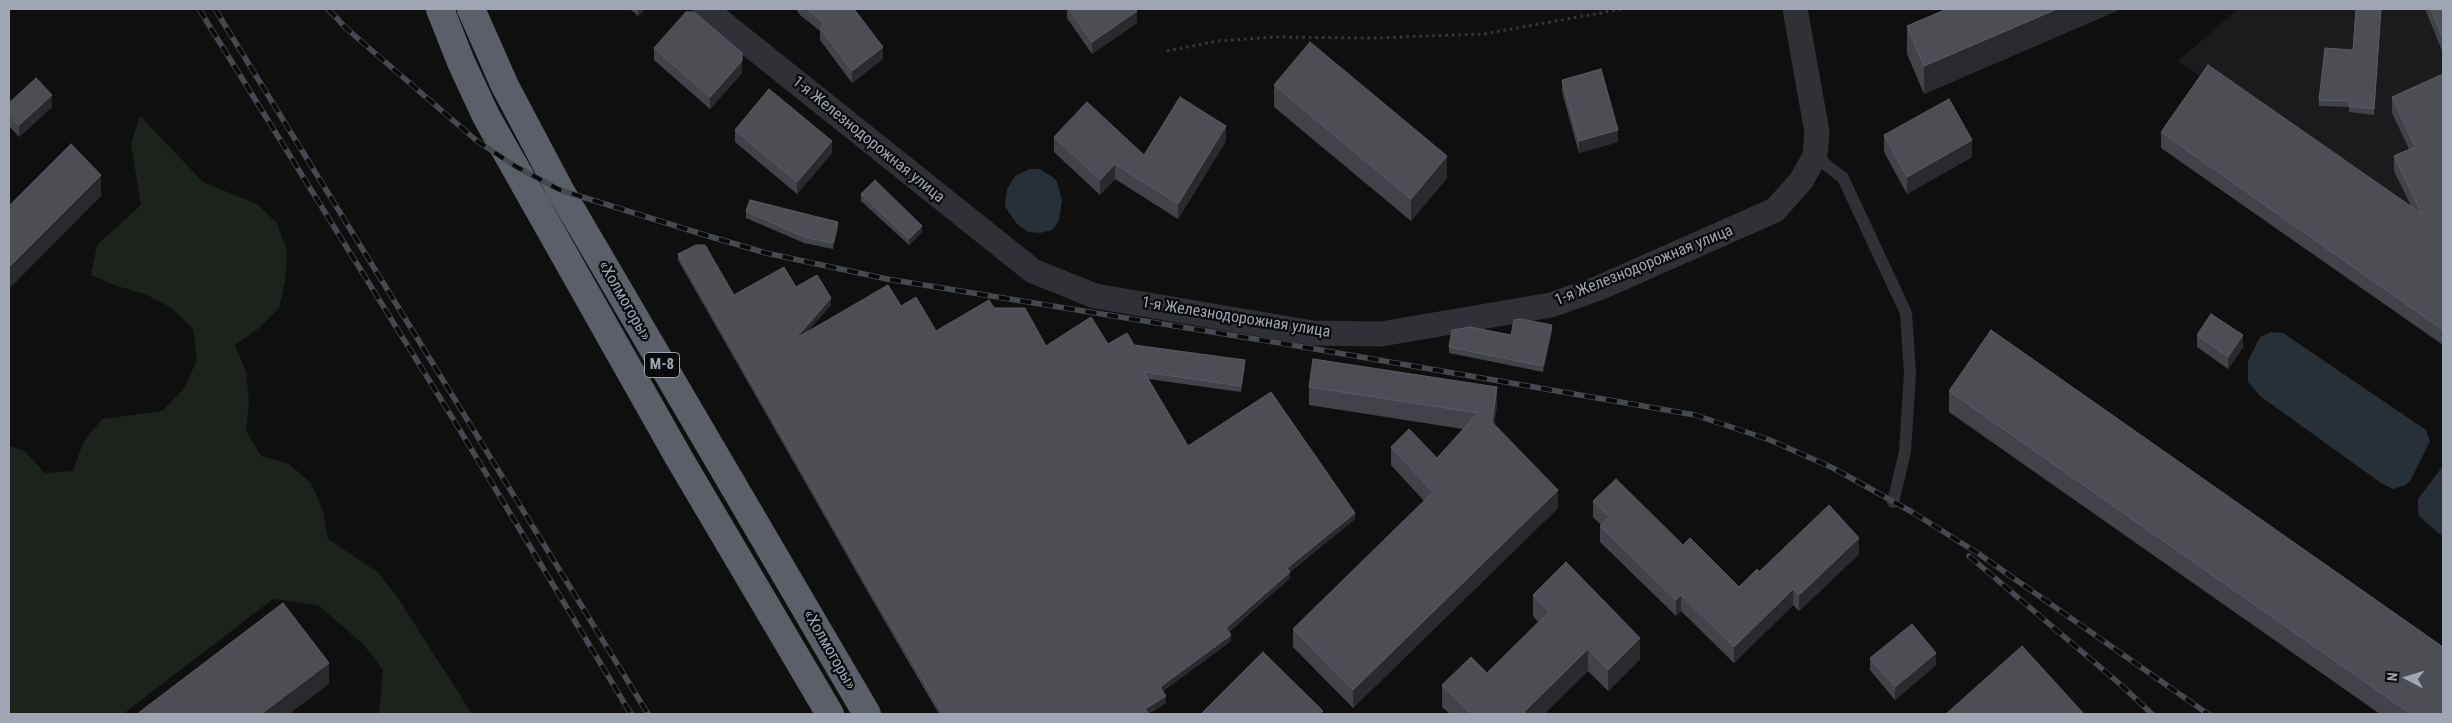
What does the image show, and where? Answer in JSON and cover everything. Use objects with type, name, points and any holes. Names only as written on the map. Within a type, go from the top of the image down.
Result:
[{"type":"highway","name":"«Холмогоры»","points":[[471,9],[506,86],[560,190],[867,714]]},
{"type":"highway","name":"«Холмогоры»","points":[[440,11],[486,116],[679,458],[830,714]]},
{"type":"street","name":"1-я Железнодорожная улица","points":[[705,9],[1033,271],[1095,296],[1313,333],[1381,334],[1551,304],[1599,288],[1775,210],[1801,181],[1815,156],[1817,132],[1795,9]]},
{"type":"lane","points":[[1815,156],[1843,178],[1906,313],[1910,373],[1905,452],[1893,502]]},
{"type":"path","points":[[1167,51],[1218,41],[1274,37],[1373,38],[1484,34],[1623,9]]},
{"type":"shaded area","points":[[2238,9],[2443,9],[2443,245],[2178,61]]},
{"type":"shaded area","points":[[140,116],[203,182],[257,204],[277,223],[287,251],[285,281],[279,308],[259,328],[235,345],[246,372],[249,402],[246,431],[261,456],[289,464],[311,483],[323,511],[328,539],[377,572],[396,595],[472,714],[379,714],[383,670],[363,644],[318,605],[273,599],[123,714],[9,714],[9,446],[23,450],[45,473],[73,471],[83,443],[102,419],[162,411],[184,388],[197,360],[193,329],[172,308],[145,294],[117,286],[91,275],[97,245],[141,205],[131,144]]},
{"type":"shaded area","points":[[1029,169],[1040,169],[1057,182],[1062,200],[1059,220],[1052,230],[1040,233],[1028,232],[1017,224],[1005,207],[1007,189],[1015,176]]},
{"type":"shaded area","points":[[2271,332],[2283,333],[2426,430],[2430,441],[2410,481],[2393,489],[2381,483],[2260,396],[2248,382],[2248,361],[2260,337]]},
{"type":"shaded area","points":[[2443,466],[2443,537],[2419,516],[2418,499]]},
{"type":"building","points":[[807,9],[854,9],[883,47],[852,71],[820,28],[824,23]]},
{"type":"building","points":[[1069,9],[1135,9],[1137,11],[1092,42]]},
{"type":"building","points":[[1947,9],[2057,9],[1924,66],[1907,26]]},
{"type":"building","points":[[2356,9],[2381,9],[2374,109],[2349,106],[2349,101],[2319,100],[2325,48],[2353,50]]},
{"type":"building","points":[[2431,9],[2443,9],[2443,38]]},
{"type":"building","points":[[686,12],[694,12],[742,53],[742,61],[710,97],[654,48]]},
{"type":"building","points":[[1310,42],[1447,156],[1411,199],[1274,85]]},
{"type":"building","points":[[2208,65],[2422,214],[2394,156],[2415,147],[2392,97],[2443,74],[2443,330],[2161,132]]},
{"type":"building","points":[[1601,69],[1618,130],[1579,141],[1562,80]]},
{"type":"building","points":[[36,78],[52,95],[19,125],[9,114],[9,103]]},
{"type":"building","points":[[769,89],[832,141],[797,182],[735,130]]},
{"type":"building","points":[[1180,97],[1226,126],[1178,204],[1115,164],[1100,180],[1054,137],[1087,102],[1144,155]]},
{"type":"building","points":[[1949,99],[1972,140],[1907,177],[1884,135]]},
{"type":"building","points":[[71,144],[101,175],[9,267],[9,206]]},
{"type":"building","points":[[875,180],[922,226],[909,239],[861,194]]},
{"type":"building","points":[[750,200],[838,222],[833,243],[804,237],[746,211]]},
{"type":"building","points":[[696,245],[705,245],[734,295],[784,267],[796,287],[817,275],[831,298],[795,339],[888,285],[901,306],[916,297],[936,331],[989,300],[994,308],[1025,308],[1046,346],[1091,317],[1108,344],[1127,333],[1134,345],[1245,360],[1241,386],[1144,372],[1188,446],[1271,392],[1355,513],[1287,568],[1290,572],[1226,628],[1231,635],[1160,687],[1166,696],[1145,709],[1149,714],[943,714],[678,254]]},
{"type":"building","points":[[2211,314],[2243,335],[2228,357],[2197,335]]},
{"type":"building","points":[[1521,319],[1552,325],[1543,366],[1449,347],[1452,330],[1470,327],[1511,335],[1514,320]]},
{"type":"building","points":[[1991,330],[2443,647],[2443,714],[2411,714],[1949,391]]},
{"type":"building","points":[[1313,359],[1497,387],[1492,422],[1558,490],[1353,690],[1293,629],[1433,492],[1391,447],[1409,429],[1437,458],[1478,413],[1309,387]]},
{"type":"building","points":[[1616,479],[1683,545],[1690,538],[1739,587],[1757,569],[1759,572],[1829,505],[1859,538],[1799,595],[1793,589],[1734,647],[1681,595],[1676,600],[1600,526],[1609,517],[1593,501]]},
{"type":"building","points":[[1566,562],[1640,638],[1608,670],[1588,649],[1524,712],[1527,714],[1471,714],[1442,685],[1471,657],[1487,673],[1549,612],[1533,595]]},
{"type":"building","points":[[283,603],[329,663],[261,714],[137,714]]},
{"type":"building","points":[[1912,624],[1936,653],[1895,687],[1870,658]]},
{"type":"building","points":[[2022,646],[2084,714],[1946,714]]},
{"type":"building","points":[[1263,652],[1323,711],[1320,714],[1201,714]]},
{"type":"railway","points":[[199,9],[455,422],[631,714]]},
{"type":"railway","points":[[215,9],[648,714]]},
{"type":"railway","points":[[328,9],[347,29],[477,141],[515,166],[560,190],[705,235],[766,253],[887,279],[1292,345],[1695,415],[1770,440],[1833,468],[1912,512],[1979,554],[2208,714]]},
{"type":"railway","points":[[1969,556],[2120,684],[2152,714]]}]
